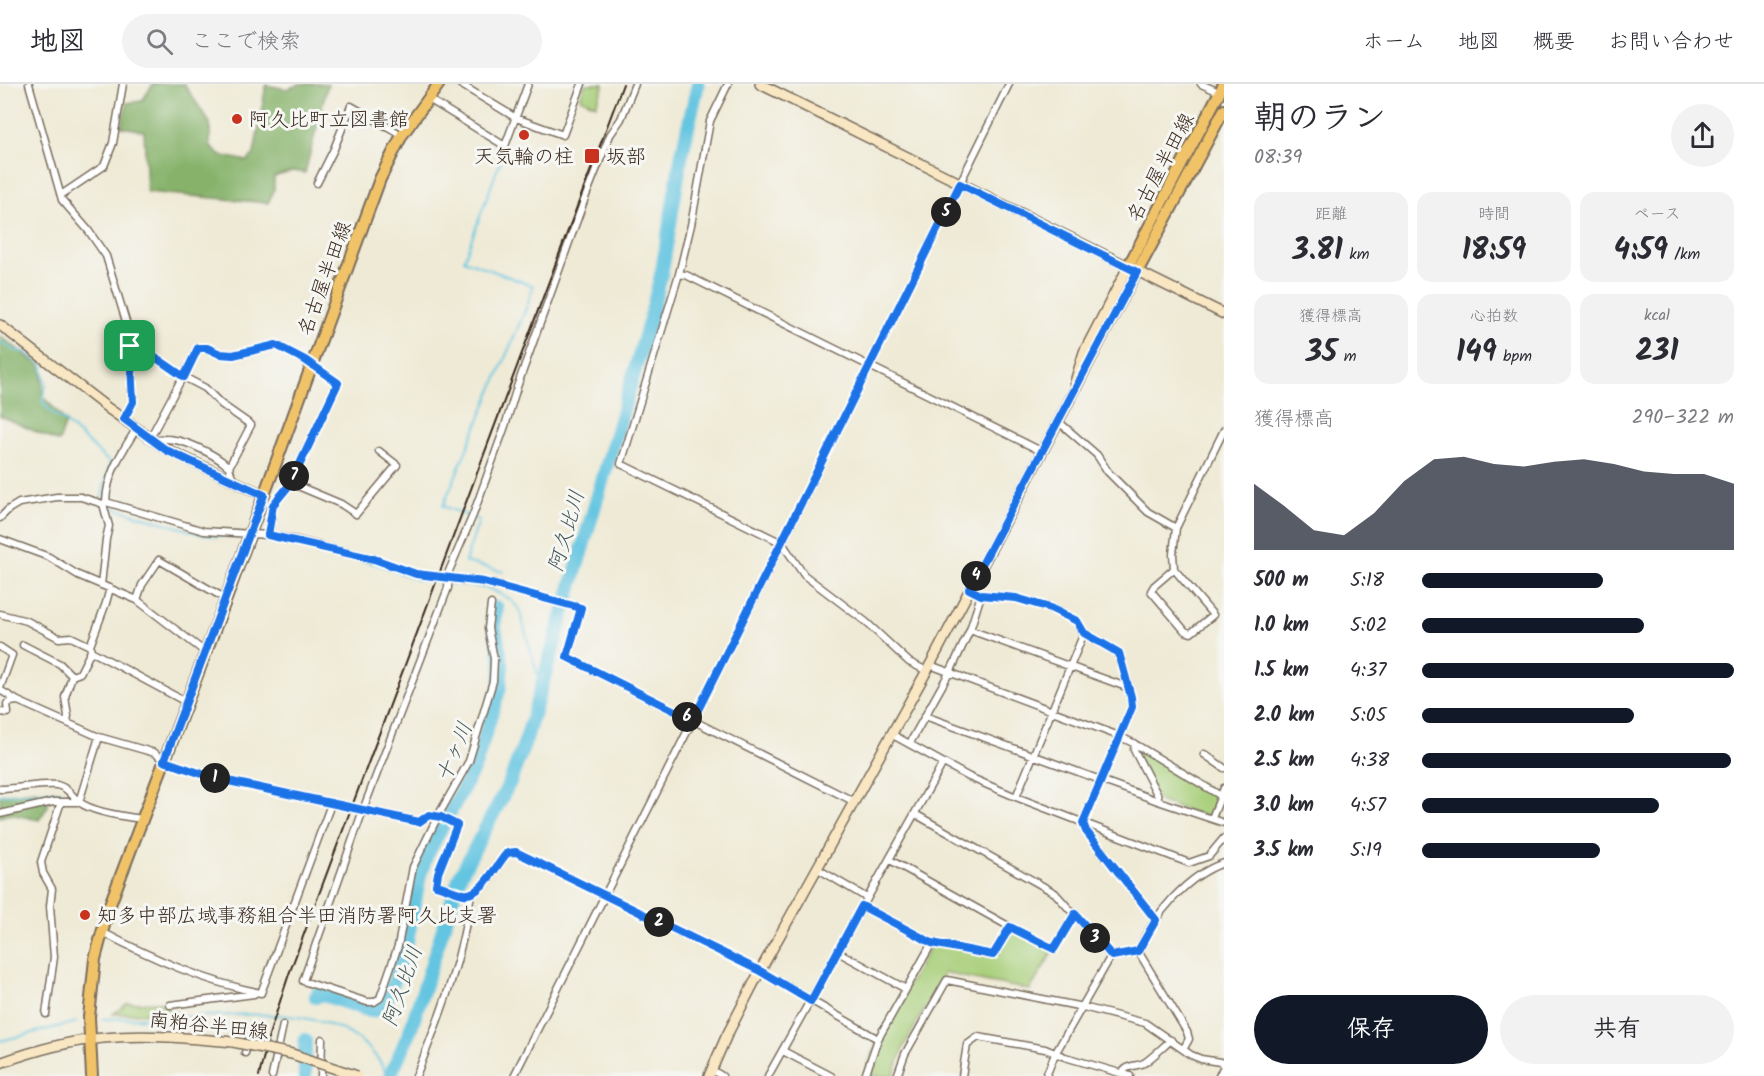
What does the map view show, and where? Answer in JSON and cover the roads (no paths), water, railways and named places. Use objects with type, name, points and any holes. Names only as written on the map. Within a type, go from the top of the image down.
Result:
[{"type":"main road","name":"名古屋半田線","points":[[92,1076],[89,1020],[95,958],[109,907],[226,599],[380,179],[402,135],[439,84]]},
{"type":"main road","name":"名古屋半田線","points":[[1132,270],[1222,90]]},
{"type":"main road","name":"名古屋半田線","points":[[1132,270],[1220,129],[1224,110]]},
{"type":"street","points":[[29,84],[62,200],[88,230],[106,256],[127,326],[133,402],[124,419]]},
{"type":"street","points":[[61,195],[104,166],[113,143],[123,84]]},
{"type":"street","points":[[460,84],[516,118],[563,135],[582,84]]},
{"type":"street","points":[[427,99],[505,146],[528,84]]},
{"type":"street","points":[[491,604],[488,628],[494,659],[493,681],[469,761],[413,867],[398,946],[380,998],[374,1002],[367,1002],[303,981],[363,810],[448,588],[449,571],[473,515],[585,198],[610,135],[621,119],[635,84]]},
{"type":"street","points":[[728,84],[710,121],[691,225],[679,274],[621,464],[782,543],[804,575],[866,622],[909,662],[948,673],[1119,736],[1221,796]]},
{"type":"street","points":[[760,84],[1224,314]]},
{"type":"street","points":[[514,1076],[870,367],[1009,84]]},
{"type":"street","points":[[1201,84],[1222,90]]},
{"type":"street","points":[[317,183],[334,149],[351,106],[402,135]]},
{"type":"street","points":[[722,1076],[710,1073],[726,1037],[760,971],[893,735],[1061,419],[1132,270]]},
{"type":"street","points":[[679,274],[749,306],[1042,452]]},
{"type":"street","points":[[0,325],[166,450],[264,495]]},
{"type":"street","points":[[152,440],[198,348],[233,355],[276,345],[311,364],[338,383],[291,483],[273,505],[268,535]]},
{"type":"street","points":[[130,346],[139,346],[184,377],[205,388],[221,404],[251,424],[229,467]]},
{"type":"street","points":[[1061,419],[1148,512],[1176,528]]},
{"type":"street","points":[[101,585],[109,526],[104,503],[106,489],[116,461],[137,428]]},
{"type":"street","points":[[1174,569],[1151,591],[1185,631],[1191,633],[1213,615],[1174,569],[1176,528],[1224,430]]},
{"type":"street","points":[[152,440],[160,438],[180,441],[210,453],[229,467],[231,481]]},
{"type":"street","points":[[291,483],[341,504],[356,513],[397,465],[379,451]]},
{"type":"street","points":[[0,518],[19,503],[57,497],[81,497],[204,531],[268,535],[374,559],[416,574],[484,582],[578,607],[581,608],[567,657],[855,802]]},
{"type":"street","points":[[0,539],[49,557],[78,574],[137,600],[205,652]]},
{"type":"street","points":[[137,600],[142,585],[159,560],[226,599]]},
{"type":"street","points":[[68,721],[69,716],[64,697],[72,676],[80,673],[91,649],[110,588]]},
{"type":"street","points":[[969,589],[981,595],[1036,603],[1077,621],[1084,633],[1119,653],[1132,707],[1083,823],[1086,831],[1156,920]]},
{"type":"street","points":[[910,743],[970,630],[981,595]]},
{"type":"street","points":[[0,615],[27,621],[59,638],[71,637],[186,702]]},
{"type":"street","points":[[970,630],[1129,688]]},
{"type":"street","points":[[1016,797],[1084,633]]},
{"type":"street","points":[[23,645],[60,664],[72,676]]},
{"type":"street","points":[[0,647],[12,655],[0,689],[18,701],[68,721],[99,737],[154,753],[164,761],[214,778],[419,822],[429,815],[440,816],[457,825],[438,873],[436,885],[468,894]]},
{"type":"street","points":[[0,712],[8,713],[7,704],[18,701]]},
{"type":"street","points":[[925,716],[1224,823]]},
{"type":"street","points":[[893,735],[969,777],[1189,863],[1209,856],[1224,838]]},
{"type":"street","points":[[79,802],[99,737]]},
{"type":"street","points":[[1135,744],[1134,750],[1158,796],[1158,801]]},
{"type":"street","points":[[1204,754],[1224,768]]},
{"type":"street","points":[[768,1076],[944,763]]},
{"type":"street","points":[[0,789],[54,784],[71,792],[79,802]]},
{"type":"street","points":[[1212,818],[1224,788]]},
{"type":"street","points":[[46,1014],[54,957],[50,906],[52,889],[43,873],[41,862],[61,802]]},
{"type":"street","points":[[0,814],[61,802],[79,802],[113,814],[143,819]]},
{"type":"street","points":[[261,993],[331,804]]},
{"type":"street","points":[[915,814],[1055,892],[1112,956]]},
{"type":"street","points":[[468,894],[488,880],[507,853],[516,852],[760,971],[878,1039]]},
{"type":"street","points":[[890,860],[1054,949],[1075,914]]},
{"type":"street","points":[[1046,1076],[1055,1054],[1112,956],[1138,951],[1156,920],[1188,882],[1222,865]]},
{"type":"street","points":[[818,869],[867,898]]},
{"type":"street","points":[[416,1076],[443,1010],[467,924],[468,894]]},
{"type":"street","points":[[862,906],[932,943],[993,955],[1010,927]]},
{"type":"street","points":[[101,932],[153,958],[239,989],[261,993]]},
{"type":"street","points":[[865,1076],[878,1039],[932,943]]},
{"type":"street","points":[[1138,951],[1187,1032],[1189,1039],[1184,1048]]},
{"type":"street","points":[[837,952],[906,989]]},
{"type":"street","points":[[897,1076],[905,1054],[947,980],[1083,1007],[1145,1023],[1200,1059],[1220,1062],[1224,1065],[1219,1076]]},
{"type":"street","points":[[170,1005],[261,993]]},
{"type":"street","points":[[272,1076],[283,1025]]},
{"type":"street","points":[[245,1053],[250,1034]]},
{"type":"street","name":"南粕谷半田線","points":[[0,1063],[35,1051],[90,1040],[140,1036],[175,1037],[232,1042],[292,1054],[357,1076]]},
{"type":"street","points":[[962,1076],[967,1045],[978,1037],[1045,1049],[1130,1076]]},
{"type":"street","points":[[321,1076],[322,1039]]},
{"type":"street","points":[[1122,1073],[1133,1065],[1144,1063],[1171,1040]]},
{"type":"street","points":[[783,1051],[831,1076]]},
{"type":"waterway","name":"阿久比川","points":[[390,1076],[410,1031],[460,876],[510,782],[526,739],[650,319],[662,271],[681,158],[698,84]]},
{"type":"waterway","points":[[504,151],[464,260],[533,286],[527,306],[443,506],[479,520],[465,562],[504,572]]},
{"type":"waterway","points":[[0,341],[13,350],[25,352],[42,364],[46,386],[42,401],[53,414],[62,419],[110,463],[102,495],[102,500],[107,506],[205,535],[243,537]]},
{"type":"waterway","points":[[252,538],[308,547],[380,565],[416,579],[488,588],[510,599],[519,609],[539,680],[543,685]]},
{"type":"waterway","name":"十ヶ川","points":[[316,997],[318,993],[371,1011],[380,1009],[386,1003],[406,947],[420,875],[426,857],[475,766],[500,687],[502,664],[494,625],[497,608]]},
{"type":"waterway","points":[[0,795],[56,791],[69,798]]},
{"type":"waterway","points":[[101,1019],[255,1015],[281,1015],[308,1019],[332,1025],[354,1036],[373,1053],[388,1076]]},
{"type":"waterway","points":[[0,1041],[77,1022]]},
{"type":"waterway","name":"十ヶ川","points":[[305,1040],[305,1076]]},
{"type":"railway","points":[[259,1076],[269,1035],[289,974],[623,84]]},
{"type":"place","name":"阿久比町立図書館","points":[[237,119]]},
{"type":"place","name":"天気輪の柱","points":[[524,135]]},
{"type":"place","name":"坂部","points":[[592,156]]},
{"type":"place","name":"知多中部広域事務組合半田消防署阿久比支署","points":[[85,915]]}]
